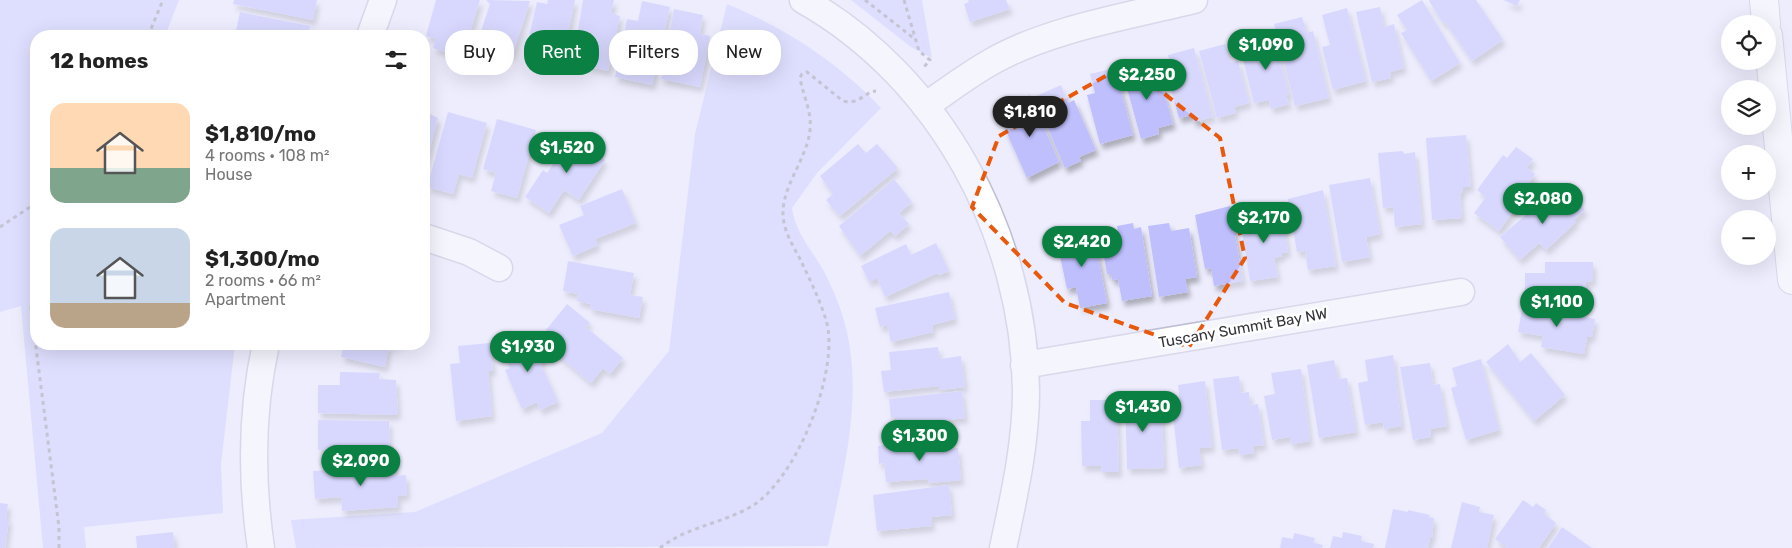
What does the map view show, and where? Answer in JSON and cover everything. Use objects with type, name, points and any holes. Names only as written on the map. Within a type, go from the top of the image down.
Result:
[{"type":"highway","points":[[1764,0],[1765,15]]},
{"type":"highway","points":[[1771,70],[1792,280]]},
{"type":"street","points":[[372,30],[383,0]]},
{"type":"street","points":[[803,0],[844,27],[906,83],[953,146],[975,183],[1000,239],[1020,318],[1024,365],[1024,430],[1017,482],[1003,548]]},
{"type":"street","points":[[924,106],[992,62],[1025,46],[1112,10],[1194,0]]},
{"type":"street","points":[[430,239],[469,252],[500,268]]},
{"type":"street","name":"Tuscany Summit Bay NW","points":[[1024,365],[1461,292]]},
{"type":"street","points":[[261,548],[252,462],[257,405],[265,350]]},
{"type":"path","points":[[150,30],[163,0]]},
{"type":"path","points":[[866,0],[916,40]]},
{"type":"path","points":[[660,548],[675,536],[752,506],[784,476],[807,434],[821,393],[829,344],[827,323],[784,223],[785,198],[808,144],[810,129],[809,110],[800,78],[802,74],[807,72],[842,102],[858,102],[875,90],[887,100],[930,60],[919,51],[904,0]]},
{"type":"path","points":[[0,227],[30,207]]},
{"type":"path","points":[[36,350],[59,527],[60,548]]},
{"type":"highlighted area","points":[[1127,64],[1220,138],[1245,258],[1189,347],[1065,303],[972,207],[999,136]]},
{"type":"shaded area","points":[[0,0],[179,0],[167,30],[30,30],[30,350],[234,350],[221,464],[223,513],[84,527],[86,548],[43,548],[21,306],[0,312]]},
{"type":"shaded area","points":[[851,0],[922,0],[932,58],[911,47]]},
{"type":"shaded area","points":[[727,4],[749,13],[780,30],[721,30]]},
{"type":"shaded area","points":[[781,30],[829,61],[881,108],[817,173],[792,208],[800,232],[834,292],[843,317],[850,346],[852,403],[850,432],[828,546],[296,548],[291,520],[415,512],[602,433],[669,351],[695,134],[710,75],[781,75]]},
{"type":"building","points":[[234,0],[317,0],[313,20],[233,4]]},
{"type":"building","points":[[436,0],[480,0],[471,30],[445,30],[445,52],[433,48],[436,39],[430,37],[430,30],[428,30]]},
{"type":"building","points":[[486,0],[530,1],[514,50],[514,30],[481,30],[490,4]]},
{"type":"building","points":[[548,0],[575,0],[569,30],[530,30],[537,2],[547,4]]},
{"type":"building","points":[[583,0],[614,0],[611,13],[620,16],[617,30],[609,30],[608,71],[599,69],[599,30],[578,30]]},
{"type":"building","points":[[968,0],[1006,0],[1010,9],[970,22],[964,4],[969,2]]},
{"type":"building","points":[[1422,0],[1460,63],[1431,81],[1401,33],[1407,30],[1397,15]]},
{"type":"building","points":[[1430,0],[1476,0],[1503,40],[1472,61],[1445,22],[1443,23]]},
{"type":"building","points":[[1503,0],[1520,0],[1517,6]]},
{"type":"building","points":[[642,1],[670,7],[665,30],[625,30],[627,19],[638,21]]},
{"type":"building","points":[[1380,7],[1384,27],[1394,24],[1404,68],[1390,72],[1391,78],[1372,82],[1356,12]]},
{"type":"building","points":[[1347,8],[1366,81],[1333,90],[1322,47],[1330,45],[1322,15]]},
{"type":"building","points":[[674,9],[703,15],[700,34],[708,36],[708,46],[700,87],[661,79],[662,75],[698,75],[698,30],[670,30]]},
{"type":"building","points":[[240,12],[310,26],[309,30],[236,30]]},
{"type":"building","points":[[1302,17],[1307,33],[1313,31],[1329,98],[1295,106],[1274,24]]},
{"type":"building","points":[[1272,30],[1289,94],[1286,95],[1289,104],[1271,109],[1269,100],[1254,103],[1243,59],[1251,57],[1246,37]]},
{"type":"building","points":[[1225,44],[1230,62],[1238,61],[1249,103],[1234,107],[1236,113],[1217,118],[1199,51]]},
{"type":"building","points":[[1194,48],[1213,117],[1194,122],[1192,115],[1179,118],[1169,82],[1175,80],[1168,55]]},
{"type":"building","points":[[1148,63],[1154,84],[1161,82],[1173,124],[1158,128],[1159,134],[1141,139],[1122,70]]},
{"type":"building","points":[[1115,68],[1133,135],[1100,144],[1087,95],[1095,93],[1090,74]]},
{"type":"building","points":[[615,75],[654,75],[652,85],[615,77]]},
{"type":"building","points":[[1061,85],[1068,103],[1074,100],[1096,150],[1079,157],[1081,161],[1065,168],[1034,97]]},
{"type":"building","points":[[1030,95],[1059,162],[1027,178],[1005,129],[1013,125],[1005,106]]},
{"type":"building","points":[[448,112],[487,123],[472,178],[459,174],[453,194],[430,188],[430,176]]},
{"type":"building","points":[[430,114],[438,118],[430,148]]},
{"type":"building","points":[[497,119],[536,130],[517,198],[491,191],[496,173],[483,169]]},
{"type":"building","points":[[1466,135],[1471,187],[1463,187],[1463,193],[1460,193],[1462,218],[1432,220],[1426,138]]},
{"type":"building","points":[[571,137],[583,146],[588,138],[602,148],[597,155],[605,160],[579,200],[564,190],[549,213],[525,197],[543,170],[547,173]]},
{"type":"building","points":[[858,144],[866,153],[877,144],[898,168],[840,216],[826,200],[833,194],[820,176]]},
{"type":"building","points":[[1516,147],[1533,159],[1527,168],[1535,174],[1514,204],[1517,206],[1499,231],[1474,213],[1486,197],[1477,190],[1503,155],[1507,158]]},
{"type":"building","points":[[1403,151],[1404,154],[1415,152],[1422,224],[1395,227],[1393,207],[1383,208],[1378,153]]},
{"type":"building","points":[[1370,178],[1380,234],[1366,237],[1370,257],[1342,262],[1329,185]]},
{"type":"building","points":[[894,179],[912,202],[899,213],[909,224],[895,236],[890,231],[860,256],[839,226]]},
{"type":"building","points":[[622,189],[636,223],[595,239],[598,245],[573,256],[559,225],[584,215],[580,206]]},
{"type":"building","points":[[1323,190],[1336,266],[1308,270],[1305,251],[1297,252],[1288,199]]},
{"type":"building","points":[[1553,192],[1560,200],[1570,192],[1585,210],[1574,220],[1576,222],[1546,250],[1539,243],[1520,260],[1500,237]]},
{"type":"building","points":[[1230,206],[1243,281],[1214,286],[1211,268],[1205,269],[1195,215]]},
{"type":"building","points":[[1282,212],[1288,252],[1274,258],[1278,277],[1250,281],[1240,219]]},
{"type":"building","points":[[1133,223],[1134,229],[1141,227],[1152,296],[1122,301],[1118,279],[1112,280],[1111,274],[1107,274],[1100,235],[1118,232],[1117,226]]},
{"type":"building","points":[[1169,223],[1171,231],[1189,228],[1197,277],[1185,279],[1188,292],[1159,297],[1148,226]]},
{"type":"building","points":[[1093,230],[1107,303],[1080,308],[1076,287],[1067,289],[1056,237]]},
{"type":"building","points":[[936,243],[949,271],[939,275],[937,273],[885,297],[877,278],[869,282],[861,266],[906,244],[911,255]]},
{"type":"building","points":[[568,261],[634,273],[630,295],[643,297],[639,318],[590,309],[591,304],[577,301],[578,294],[563,291]]},
{"type":"building","points":[[1545,262],[1593,262],[1593,281],[1586,282],[1586,299],[1525,299],[1525,273],[1545,273]]},
{"type":"building","points":[[949,292],[955,319],[932,325],[933,332],[891,342],[887,325],[880,327],[875,308]]},
{"type":"building","points":[[567,304],[590,323],[586,327],[623,358],[610,374],[603,368],[591,383],[554,352],[562,343],[546,330]]},
{"type":"building","points":[[1523,304],[1595,319],[1592,337],[1587,337],[1584,354],[1541,347],[1543,336],[1518,332]]},
{"type":"building","points":[[532,332],[545,360],[540,362],[558,402],[540,410],[537,402],[522,409],[505,370],[510,368],[501,346]]},
{"type":"building","points":[[490,343],[493,371],[488,371],[492,416],[456,421],[450,364],[460,363],[458,346]]},
{"type":"building","points":[[1508,344],[1520,362],[1531,353],[1565,395],[1534,421],[1486,362]]},
{"type":"building","points":[[938,347],[940,359],[961,356],[965,387],[939,390],[939,386],[884,392],[881,371],[891,370],[889,352]]},
{"type":"building","points":[[343,350],[388,350],[385,367],[341,357]]},
{"type":"building","points":[[1393,355],[1402,426],[1384,429],[1383,422],[1365,425],[1358,383],[1368,381],[1365,360]]},
{"type":"building","points":[[1481,359],[1499,430],[1466,440],[1451,388],[1457,386],[1452,368]]},
{"type":"building","points":[[1334,360],[1338,379],[1347,378],[1356,432],[1319,438],[1307,365]]},
{"type":"building","points":[[1430,363],[1433,385],[1440,384],[1447,426],[1430,429],[1431,437],[1413,440],[1400,367]]},
{"type":"building","points":[[1301,369],[1310,441],[1291,444],[1290,437],[1272,440],[1264,396],[1275,394],[1271,373]]},
{"type":"building","points":[[340,372],[380,373],[379,379],[396,380],[398,413],[395,415],[318,413],[318,385],[340,385]]},
{"type":"building","points":[[1239,376],[1241,393],[1249,392],[1250,405],[1258,404],[1264,445],[1253,446],[1254,453],[1240,455],[1238,448],[1222,450],[1213,379]]},
{"type":"building","points":[[1205,381],[1212,447],[1199,448],[1202,465],[1179,468],[1172,406],[1180,404],[1178,385]]},
{"type":"building","points":[[962,391],[965,418],[946,420],[947,432],[918,436],[917,432],[898,434],[896,417],[891,418],[889,399]]},
{"type":"building","points":[[1153,394],[1153,413],[1162,413],[1164,468],[1127,469],[1125,395]]},
{"type":"building","points":[[1090,400],[1117,400],[1119,472],[1102,472],[1101,466],[1082,466],[1081,421],[1090,421]]},
{"type":"building","points":[[318,420],[389,421],[390,461],[337,461],[337,449],[318,450]]},
{"type":"building","points":[[936,439],[937,450],[958,448],[961,480],[929,483],[928,479],[886,482],[884,463],[879,464],[878,446]]},
{"type":"building","points":[[396,466],[396,476],[406,475],[407,495],[398,496],[398,507],[342,511],[341,497],[315,499],[313,471]]},
{"type":"building","points":[[949,485],[952,515],[931,517],[932,526],[877,531],[873,495]]},
{"type":"building","points":[[1523,500],[1533,507],[1536,503],[1546,510],[1544,514],[1556,523],[1539,548],[1507,548],[1495,539]]},
{"type":"building","points":[[1462,502],[1480,507],[1479,512],[1494,515],[1487,548],[1451,548]]},
{"type":"building","points":[[0,503],[8,504],[6,519],[9,519],[5,548],[0,548]]},
{"type":"building","points":[[1393,509],[1408,512],[1408,510],[1430,515],[1429,517],[1434,518],[1432,538],[1430,538],[1428,548],[1385,548]]},
{"type":"building","points":[[1562,527],[1592,548],[1548,548]]},
{"type":"building","points":[[173,532],[175,546],[172,548],[137,548],[136,536]]},
{"type":"building","points":[[1343,532],[1362,536],[1361,541],[1374,544],[1373,548],[1330,548],[1333,536],[1342,538]]},
{"type":"building","points":[[1294,533],[1315,538],[1313,543],[1323,545],[1322,548],[1280,548],[1282,537],[1293,539]]}]
